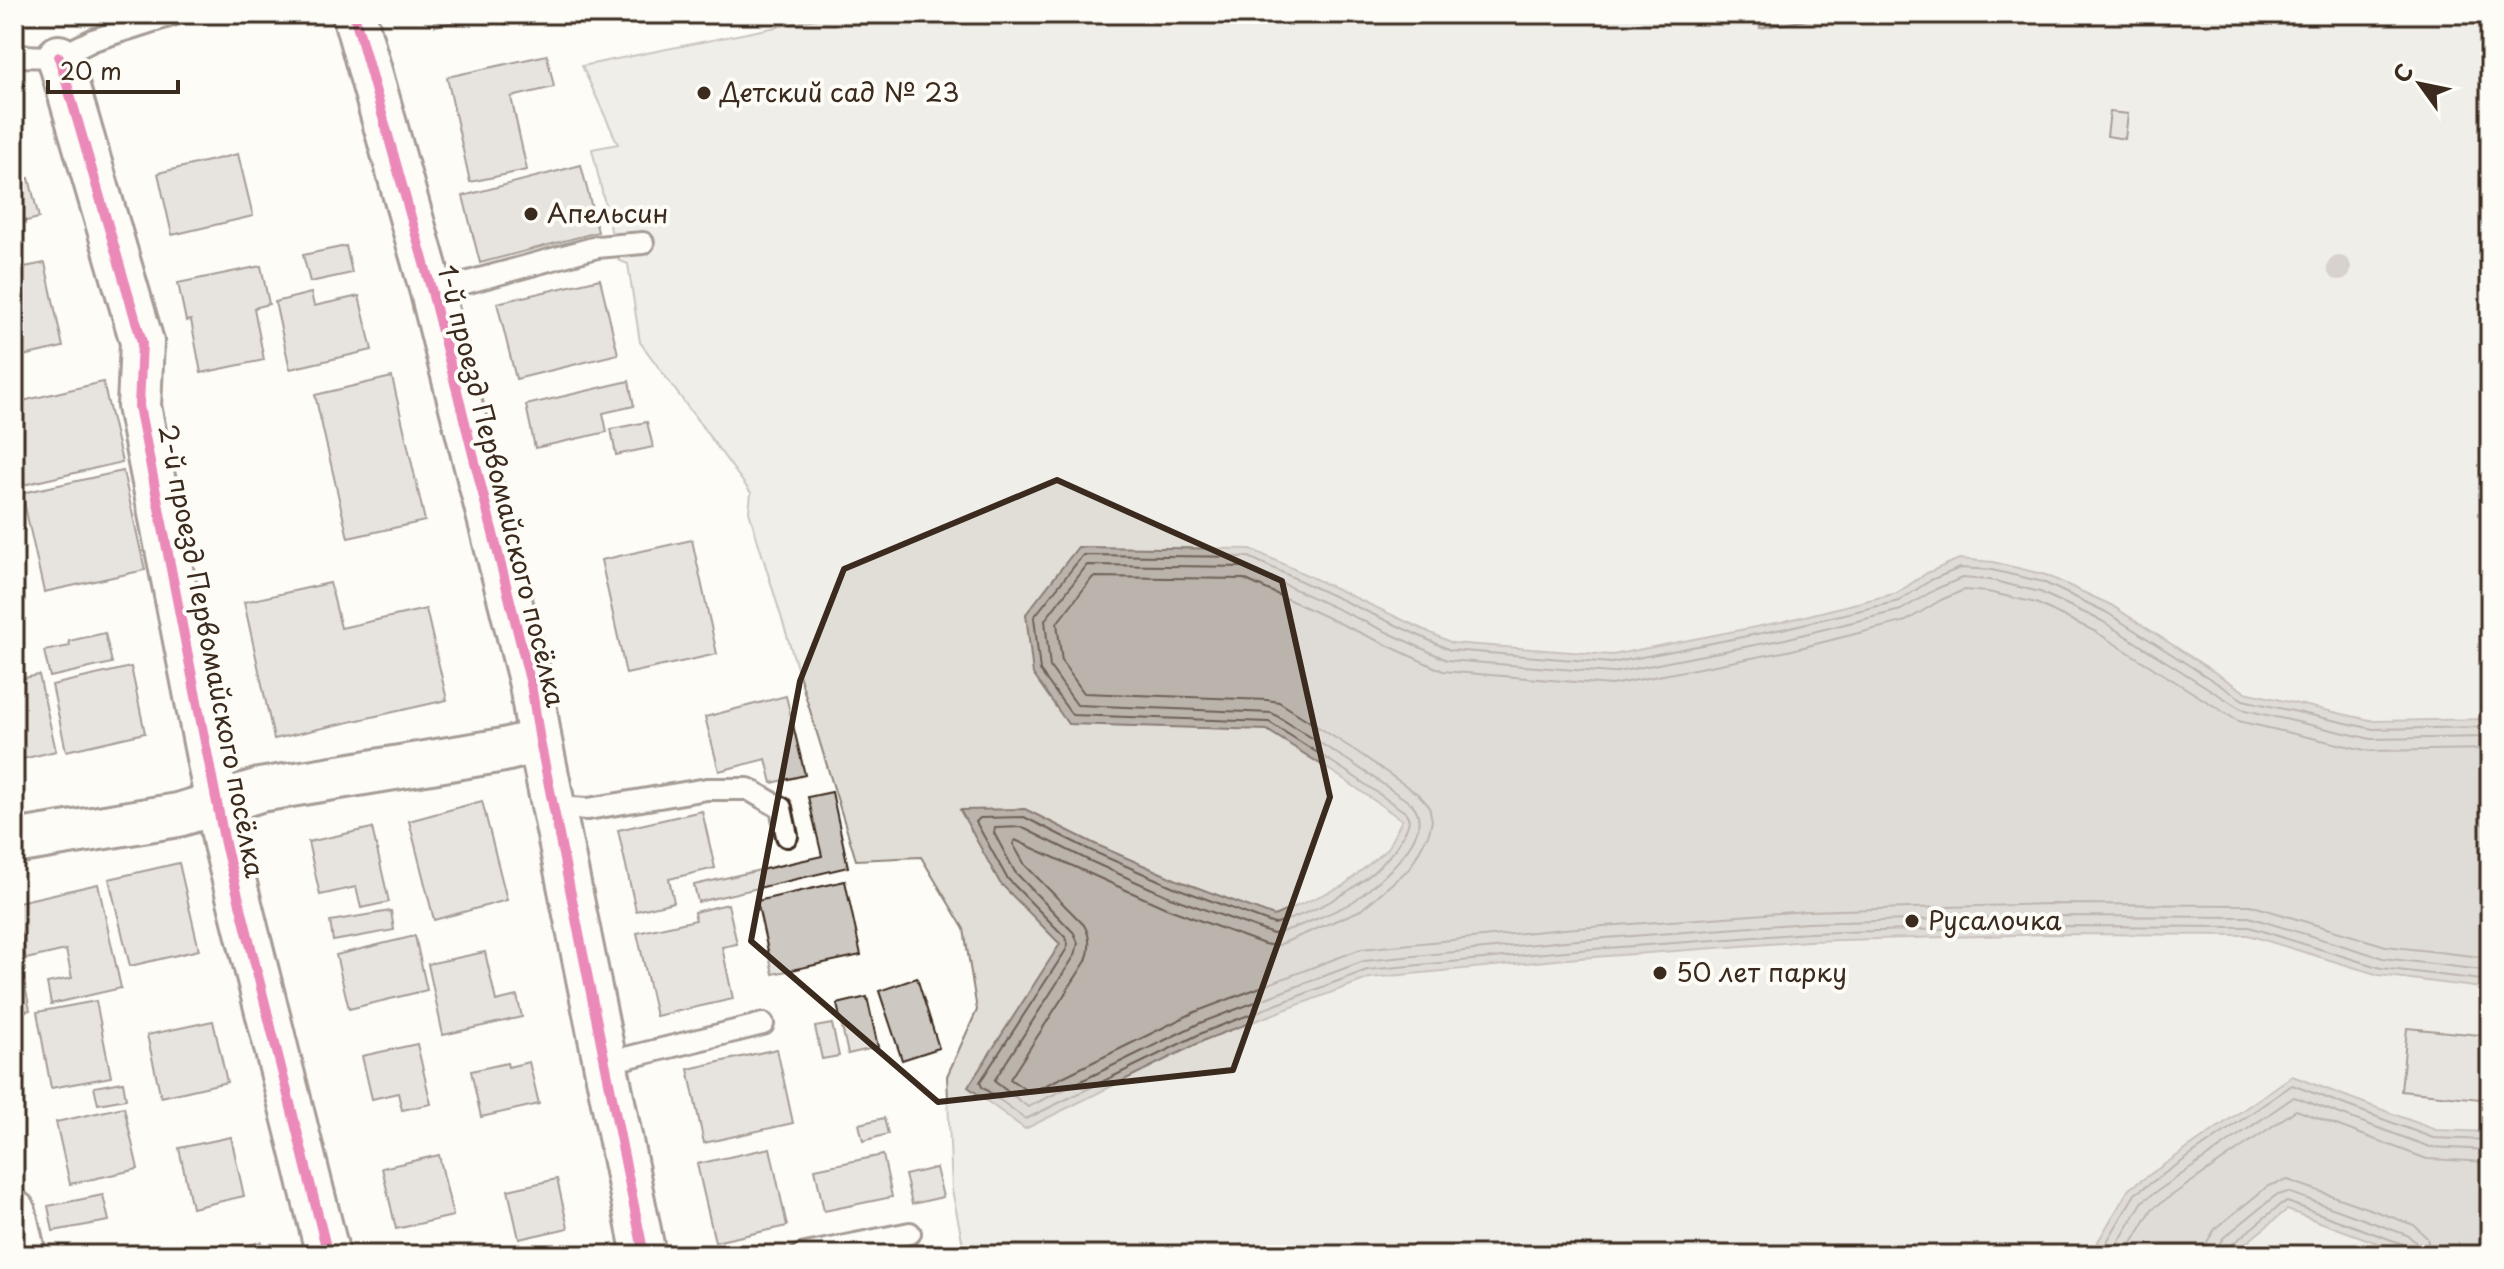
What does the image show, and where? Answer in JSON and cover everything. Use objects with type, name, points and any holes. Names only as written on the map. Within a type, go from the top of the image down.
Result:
[{"type":"street","name":"1-й проезд Первомайского посёлка","points":[[354,14],[432,292],[531,684],[644,1255]]},
{"type":"street","name":"2-й проезд Первомайского посёлка","points":[[59,57],[142,342],[139,406],[225,844],[328,1255]]},
{"type":"street","points":[[14,842],[178,815],[260,790],[504,750],[540,741]]},
{"type":"street","points":[[14,1212],[24,1255]]},
{"type":"lane","points":[[14,56],[59,57],[93,40],[175,14]]},
{"type":"lane","points":[[432,292],[597,247],[643,243]]},
{"type":"lane","points":[[554,807],[588,809],[707,789],[748,789],[781,808],[787,836]]},
{"type":"lane","points":[[605,1063],[763,1024]]},
{"type":"lane","points":[[801,1255],[910,1233]]},
{"type":"highlighted area","points":[[1057,480],[1282,581],[1330,797],[1233,1070],[938,1102],[751,941],[800,681],[844,569]]},
{"type":"shaded area","points":[[841,14],[2490,14],[2490,1255],[965,1255],[952,1190],[947,1076],[977,1010],[964,929],[921,857],[856,860],[749,512],[751,493],[640,342],[628,264],[618,260],[592,149],[618,144],[582,66]]},
{"type":"water","points":[[1078,547],[1251,549],[1452,643],[1612,655],[1781,622],[1897,593],[1927,573],[1959,559],[1993,562],[2046,575],[2111,605],[2245,692],[2374,721],[2490,719],[2490,989],[2379,975],[2248,935],[2048,934],[1808,941],[1567,959],[1370,978],[1207,1039],[1025,1129],[968,1087],[1060,944],[1000,883],[960,810],[1025,809],[1177,880],[1274,916],[1343,886],[1387,849],[1402,820],[1267,730],[1068,724],[1033,674],[1026,614]]},
{"type":"water","points":[[2292,1076],[2436,1130],[2490,1132],[2490,1255],[2410,1255],[2287,1210],[2231,1255],[2090,1255],[2129,1189]]},
{"type":"building","points":[[433,14],[480,14],[480,17],[435,26]]},
{"type":"building","points":[[503,14],[537,14],[537,15],[505,24]]},
{"type":"building","points":[[621,14],[646,14],[623,20]]},
{"type":"building","points":[[1757,14],[1842,14],[1760,28]]},
{"type":"building","points":[[547,55],[554,87],[511,97],[527,170],[470,182],[447,77]]},
{"type":"building","points":[[2110,112],[2128,114],[2125,139],[2107,136]]},
{"type":"building","points":[[238,154],[253,216],[172,235],[158,173]]},
{"type":"building","name":"Апельсин","points":[[581,165],[598,232],[480,263],[463,196]]},
{"type":"building","points":[[29,178],[39,218],[14,224],[14,182]]},
{"type":"building","points":[[346,246],[352,273],[310,282],[303,255]]},
{"type":"building","points":[[45,263],[63,347],[14,358],[14,269]]},
{"type":"building","points":[[261,266],[269,304],[254,308],[264,360],[201,373],[191,320],[186,321],[178,283]]},
{"type":"building","points":[[600,279],[618,354],[516,379],[497,303]]},
{"type":"building","points":[[311,293],[314,306],[359,296],[372,350],[290,369],[275,302]]},
{"type":"building","points":[[392,377],[425,521],[348,538],[315,395]]},
{"type":"building","points":[[629,381],[634,406],[603,413],[607,432],[535,448],[526,405]]},
{"type":"building","points":[[103,382],[122,462],[23,485],[14,446],[14,403]]},
{"type":"building","points":[[647,422],[653,447],[616,455],[611,429]]},
{"type":"building","points":[[123,471],[145,570],[44,592],[22,493]]},
{"type":"building","points":[[692,540],[717,654],[626,674],[601,560]]},
{"type":"building","points":[[330,583],[341,628],[426,609],[447,700],[274,739],[244,602]]},
{"type":"building","points":[[105,633],[112,663],[50,677],[44,651],[70,646],[69,641]]},
{"type":"building","points":[[131,667],[145,733],[66,751],[52,685]]},
{"type":"building","points":[[39,675],[56,751],[14,761],[14,680]]},
{"type":"building","points":[[786,696],[805,775],[772,783],[766,759],[719,771],[705,717]]},
{"type":"building","points":[[832,792],[848,867],[698,902],[694,885],[822,856],[808,797]]},
{"type":"building","points":[[482,801],[507,900],[434,920],[409,821]]},
{"type":"building","points":[[702,811],[715,868],[669,879],[674,902],[636,911],[618,830]]},
{"type":"building","points":[[372,828],[389,902],[361,908],[356,887],[320,895],[308,842]]},
{"type":"building","points":[[179,863],[199,950],[130,966],[109,879]]},
{"type":"building","points":[[845,881],[861,955],[773,974],[757,901]]},
{"type":"building","points":[[98,884],[121,988],[51,1004],[47,983],[72,978],[66,950],[26,959],[14,903]]},
{"type":"building","points":[[728,904],[737,944],[722,947],[733,999],[656,1016],[637,933],[696,920],[694,912]]},
{"type":"building","points":[[391,911],[394,930],[333,941],[330,921]]},
{"type":"building","points":[[415,936],[427,990],[349,1009],[336,955]]},
{"type":"building","points":[[14,942],[20,971],[14,973]]},
{"type":"building","points":[[485,952],[496,1001],[517,996],[522,1017],[443,1035],[428,964]]},
{"type":"building","points":[[917,978],[939,1048],[902,1060],[879,991]]},
{"type":"building","points":[[25,986],[30,1010],[14,1014],[14,988]]},
{"type":"building","points":[[867,997],[878,1047],[848,1054],[837,1004]]},
{"type":"building","points":[[96,1001],[111,1077],[51,1088],[37,1012]]},
{"type":"building","points":[[213,1021],[227,1082],[161,1097],[147,1035]]},
{"type":"building","points":[[832,1024],[839,1056],[822,1059],[815,1027]]},
{"type":"building","points":[[2407,1028],[2490,1036],[2490,1100],[2401,1091]]},
{"type":"building","points":[[417,1044],[431,1104],[402,1110],[398,1093],[372,1099],[362,1056]]},
{"type":"building","points":[[777,1049],[793,1123],[704,1143],[688,1069]]},
{"type":"building","points":[[529,1062],[539,1104],[481,1117],[471,1071]]},
{"type":"building","points":[[123,1082],[126,1099],[98,1104],[94,1087]]},
{"type":"building","points":[[124,1107],[138,1169],[70,1184],[56,1122]]},
{"type":"building","points":[[884,1118],[888,1134],[863,1141],[859,1124]]},
{"type":"building","points":[[231,1137],[244,1196],[192,1208],[179,1148]]},
{"type":"building","points":[[770,1148],[787,1226],[715,1242],[697,1164]]},
{"type":"building","points":[[439,1155],[453,1216],[396,1229],[382,1168]]},
{"type":"building","points":[[883,1155],[892,1197],[824,1211],[815,1169]]},
{"type":"building","points":[[936,1168],[943,1197],[912,1204],[905,1175]]},
{"type":"building","points":[[557,1179],[568,1228],[519,1239],[508,1190]]},
{"type":"building","points":[[103,1195],[109,1221],[53,1231],[48,1206]]},
{"type":"building","points":[[261,1242],[264,1255],[202,1255]]},
{"type":"building","points":[[154,1244],[156,1255],[98,1255]]},
{"type":"cycle path","points":[[354,14],[432,292],[531,684],[644,1255]]},
{"type":"cycle path","points":[[59,57],[142,342],[139,406],[225,844],[328,1255]]},
{"type":"place","name":"Детский сад № 23","points":[[704,93]]},
{"type":"place","name":"Апельсин","points":[[531,214]]},
{"type":"place","name":"Русалочка","points":[[1912,921]]},
{"type":"place","name":"50 лет парку","points":[[1660,973]]}]
